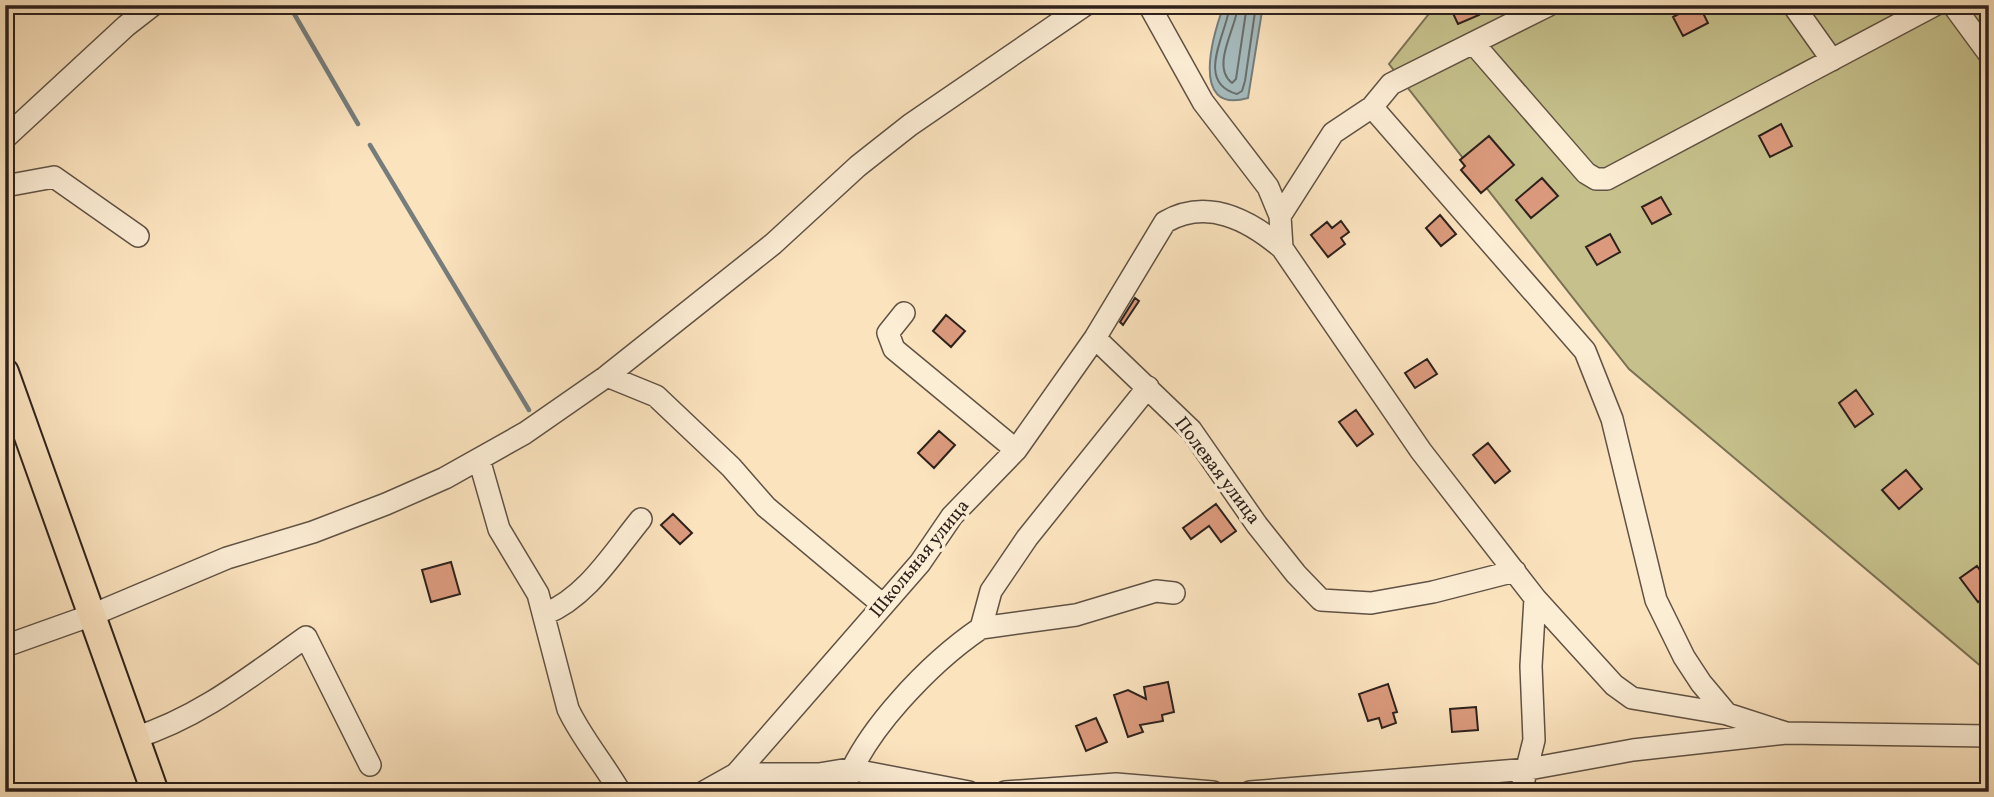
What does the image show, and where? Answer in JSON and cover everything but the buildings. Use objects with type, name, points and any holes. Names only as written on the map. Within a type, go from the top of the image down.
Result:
[{"type":"main road","points":[[5,372],[155,792]]},
{"type":"street","points":[[5,138],[126,26],[153,5]]},
{"type":"street","points":[[5,646],[92,615],[227,558],[313,532],[386,504],[479,459],[525,433],[607,376],[773,244],[858,166],[910,125],[1085,5]]},
{"type":"street","points":[[1149,5],[1203,102],[1268,187],[1280,216],[1282,248]]},
{"type":"street","points":[[1280,216],[1332,134],[1372,107],[1391,84],[1549,5]]},
{"type":"street","points":[[1793,5],[1832,60]]},
{"type":"street","points":[[1474,44],[1586,173],[1596,179],[1607,179],[1935,5]]},
{"type":"street","points":[[1953,5],[1989,54]]},
{"type":"street","points":[[1372,107],[1585,351],[1612,419],[1656,600],[1689,666],[1727,713]]},
{"type":"street","points":[[5,186],[54,177],[138,236]]},
{"type":"street","points":[[1095,338],[1166,222],[1182,213],[1204,210],[1232,215],[1263,232],[1282,248],[1421,451],[1535,598],[1614,685],[1632,698],[1727,713],[1786,733]]},
{"type":"street","points":[[904,313],[888,333],[894,349],[1016,450]]},
{"type":"street","name":"Полевая улица","points":[[1095,338],[1191,430],[1257,525],[1296,574],[1321,600],[1371,603],[1433,592],[1515,571]]},
{"type":"street","name":"Школьная улица","points":[[704,792],[736,774],[883,606],[920,563],[952,516],[1016,450],[1095,338]]},
{"type":"street","points":[[607,376],[656,396],[731,467],[766,507],[883,606]]},
{"type":"street","points":[[981,628],[991,591],[1013,559],[1148,387]]},
{"type":"street","points":[[479,459],[499,529],[538,594],[568,709],[576,726],[596,751],[620,792]]},
{"type":"street","points":[[545,614],[565,606],[590,582],[642,519]]},
{"type":"street","points":[[843,792],[849,769],[861,749],[903,699],[953,646],[981,628],[1076,615],[1156,591],[1174,593]]},
{"type":"street","points":[[1521,792],[1529,769],[1535,727],[1531,666],[1535,598]]},
{"type":"street","points":[[134,738],[167,728],[210,705],[306,637],[370,765]]},
{"type":"street","points":[[1250,792],[1529,769],[1633,750],[1786,733],[1989,736]]},
{"type":"street","name":"Школьная улица","points":[[736,774],[819,774],[849,769],[969,792]]},
{"type":"street","points":[[1005,792],[1116,784],[1140,789],[1213,792]]},
{"type":"shaded area","points":[[1436,5],[1989,5],[1989,673],[1629,369],[1389,64]]},
{"type":"water","points":[[1224,5],[1263,5],[1248,98],[1229,100],[1218,94],[1211,83],[1211,51]]},
{"type":"waterway","points":[[289,5],[358,124]]},
{"type":"waterway","points":[[370,145],[529,410]]}]
